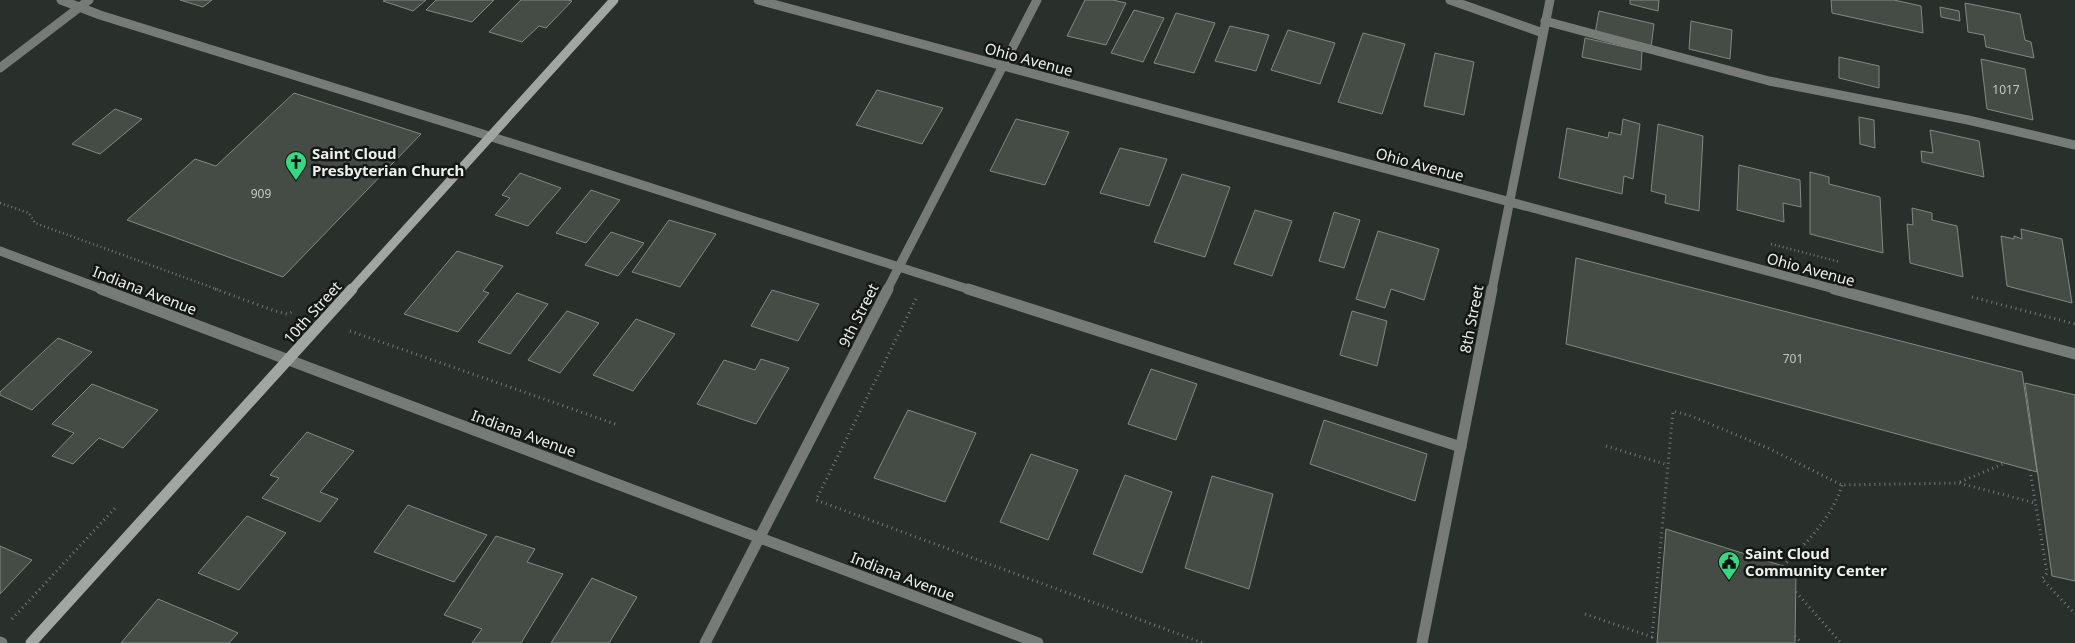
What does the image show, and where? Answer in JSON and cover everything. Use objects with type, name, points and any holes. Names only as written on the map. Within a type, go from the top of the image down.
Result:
[{"type":"street","points":[[61,0],[1461,447]]},
{"type":"street","points":[[0,68],[90,0]]},
{"type":"street","name":"10th Street","points":[[31,643],[614,0]]},
{"type":"street","name":"Ohio Avenue","points":[[758,0],[2075,354]]},
{"type":"street","name":"9th Street","points":[[705,643],[1037,0]]},
{"type":"street","points":[[1450,0],[1543,33]]},
{"type":"street","name":"8th Street","points":[[1422,643],[1550,0]]},
{"type":"street","points":[[1545,21],[1769,81],[1958,118],[2075,145]]},
{"type":"street","name":"Indiana Avenue","points":[[0,251],[1038,643]]},
{"type":"path","points":[[0,203],[29,213],[35,223],[275,310],[287,314],[301,309]]},
{"type":"path","points":[[1769,243],[1846,263]]},
{"type":"path","points":[[920,292],[816,500],[1203,643]]},
{"type":"path","points":[[1970,296],[2075,324]]},
{"type":"path","points":[[320,325],[343,332],[350,331],[618,425]]},
{"type":"path","points":[[1585,614],[1652,637],[1673,411],[1691,416],[1768,448],[1842,486],[1959,483],[2035,503]]},
{"type":"path","points":[[1606,446],[1668,465]]},
{"type":"path","points":[[1959,483],[2005,463]]},
{"type":"path","points":[[2030,470],[2046,573],[2042,579],[2075,614]]},
{"type":"path","points":[[1783,566],[1818,528],[1840,495],[1842,486]]},
{"type":"path","points":[[1796,592],[1839,642]]},
{"type":"path","points":[[1795,636],[1802,643]]},
{"type":"building","points":[[180,0],[212,0],[203,7]]},
{"type":"building","points":[[426,0],[413,11],[383,1]]},
{"type":"building","points":[[436,0],[494,0],[472,22],[426,10]]},
{"type":"building","points":[[521,0],[572,1],[546,28],[539,26],[522,42],[489,32]]},
{"type":"building","points":[[1085,0],[1113,0],[1126,3],[1106,45],[1067,36]]},
{"type":"building","points":[[1630,0],[1659,0],[1658,11],[1630,4]]},
{"type":"building","points":[[1831,0],[1894,0],[1921,6],[1923,33],[1832,13]]},
{"type":"building","points":[[1965,3],[2020,14],[2025,40],[2031,42],[2034,58],[1986,47],[1984,35],[1968,32]]},
{"type":"building","points":[[1940,7],[1959,11],[1960,21],[1941,17]]},
{"type":"building","points":[[1134,10],[1164,18],[1143,62],[1111,53]]},
{"type":"building","points":[[1599,11],[1654,24],[1651,47],[1595,34]]},
{"type":"building","points":[[1176,13],[1215,23],[1194,73],[1154,63]]},
{"type":"building","points":[[1691,21],[1732,30],[1730,59],[1689,49]]},
{"type":"building","points":[[1230,26],[1269,35],[1256,71],[1215,61]]},
{"type":"building","points":[[1288,30],[1335,43],[1320,84],[1271,70]]},
{"type":"building","points":[[1363,33],[1405,44],[1382,114],[1338,102]]},
{"type":"building","points":[[1585,38],[1642,51],[1641,70],[1582,57]]},
{"type":"building","points":[[1435,53],[1474,62],[1464,115],[1424,106]]},
{"type":"building","points":[[1839,57],[1879,66],[1879,88],[1839,78]]},
{"type":"building","points":[[1981,59],[2025,69],[2033,120],[1987,109]]},
{"type":"building","points":[[877,90],[943,108],[922,144],[856,125]]},
{"type":"building","points":[[294,93],[421,134],[283,277],[127,220],[195,159],[216,166]]},
{"type":"building","points":[[115,109],[142,119],[100,154],[72,144]]},
{"type":"building","points":[[1859,117],[1874,120],[1875,148],[1860,144]]},
{"type":"building","points":[[1016,119],[1069,132],[1045,185],[990,171]]},
{"type":"building","points":[[1623,119],[1640,124],[1633,179],[1624,176],[1622,194],[1559,178],[1567,128],[1608,138],[1609,132],[1621,135]]},
{"type":"building","points":[[1658,124],[1703,136],[1699,211],[1665,203],[1666,195],[1651,191]]},
{"type":"building","points":[[1930,130],[1979,141],[1984,177],[1922,162],[1921,151],[1933,153]]},
{"type":"building","points":[[1120,148],[1167,159],[1149,206],[1100,193]]},
{"type":"building","points":[[1739,165],[1800,180],[1801,207],[1783,203],[1784,222],[1737,210]]},
{"type":"building","points":[[1810,172],[1829,177],[1829,184],[1880,197],[1883,253],[1810,234]]},
{"type":"building","points":[[520,173],[561,188],[528,226],[495,215],[510,198],[502,195]]},
{"type":"building","points":[[1182,174],[1230,187],[1205,257],[1154,242]]},
{"type":"building","points":[[591,190],[620,200],[586,243],[556,233]]},
{"type":"building","points":[[1912,208],[1932,213],[1932,220],[1957,226],[1963,277],[1910,263],[1907,224],[1913,225]]},
{"type":"building","points":[[1255,210],[1292,221],[1272,276],[1234,264]]},
{"type":"building","points":[[1334,212],[1360,220],[1344,268],[1319,261]]},
{"type":"building","points":[[669,220],[716,234],[680,287],[632,272]]},
{"type":"building","points":[[2021,229],[2062,239],[2072,303],[2007,286],[2001,236],[2014,239],[2014,236],[2022,239]]},
{"type":"building","points":[[1378,231],[1439,249],[1424,300],[1391,289],[1385,308],[1356,299]]},
{"type":"building","points":[[611,232],[644,243],[618,276],[585,265]]},
{"type":"building","points":[[457,251],[503,266],[483,291],[489,293],[458,332],[404,314]]},
{"type":"building","points":[[1576,258],[2022,372],[2037,472],[1566,344]]},
{"type":"building","points":[[772,290],[819,304],[798,341],[751,326]]},
{"type":"building","points":[[517,293],[548,304],[510,354],[478,342]]},
{"type":"building","points":[[567,311],[599,323],[560,373],[528,360]]},
{"type":"building","points":[[1352,311],[1387,321],[1377,366],[1340,355]]},
{"type":"building","points":[[636,319],[675,334],[633,391],[593,375]]},
{"type":"building","points":[[58,338],[92,352],[32,410],[0,395],[0,392]]},
{"type":"building","points":[[761,359],[789,368],[756,424],[697,404],[724,360],[755,370]]},
{"type":"building","points":[[1151,369],[1197,384],[1176,440],[1128,424]]},
{"type":"building","points":[[2025,383],[2075,395],[2075,581],[2052,576]]},
{"type":"building","points":[[92,384],[158,410],[123,448],[99,438],[73,464],[52,456],[74,433],[52,424]]},
{"type":"building","points":[[908,410],[976,433],[945,502],[874,478]]},
{"type":"building","points":[[1324,420],[1427,454],[1415,501],[1310,464]]},
{"type":"building","points":[[307,432],[354,451],[320,492],[338,499],[320,522],[262,498],[279,478],[270,475]]},
{"type":"building","points":[[1031,454],[1078,470],[1048,540],[1000,522]]},
{"type":"building","points":[[1125,475],[1172,492],[1142,573],[1093,554]]},
{"type":"building","points":[[1212,476],[1273,494],[1249,589],[1185,568]]},
{"type":"building","points":[[408,505],[487,535],[454,582],[374,552]]},
{"type":"building","points":[[247,516],[286,533],[239,590],[198,573]]},
{"type":"building","name":"Saint Cloud Community Center","points":[[1666,529],[1796,570],[1795,643],[1657,643]]},
{"type":"building","points":[[496,536],[535,549],[527,562],[563,574],[521,643],[472,643],[482,629],[444,615]]},
{"type":"building","points":[[0,546],[32,560],[0,594]]},
{"type":"building","points":[[592,578],[637,597],[609,643],[551,643]]},
{"type":"building","points":[[158,599],[238,633],[229,643],[121,643]]},
{"type":"place","name":"Saint Cloud Presbyterian Church","points":[[296,181]]},
{"type":"place","name":"Saint Cloud Community Center","points":[[1729,581]]}]
